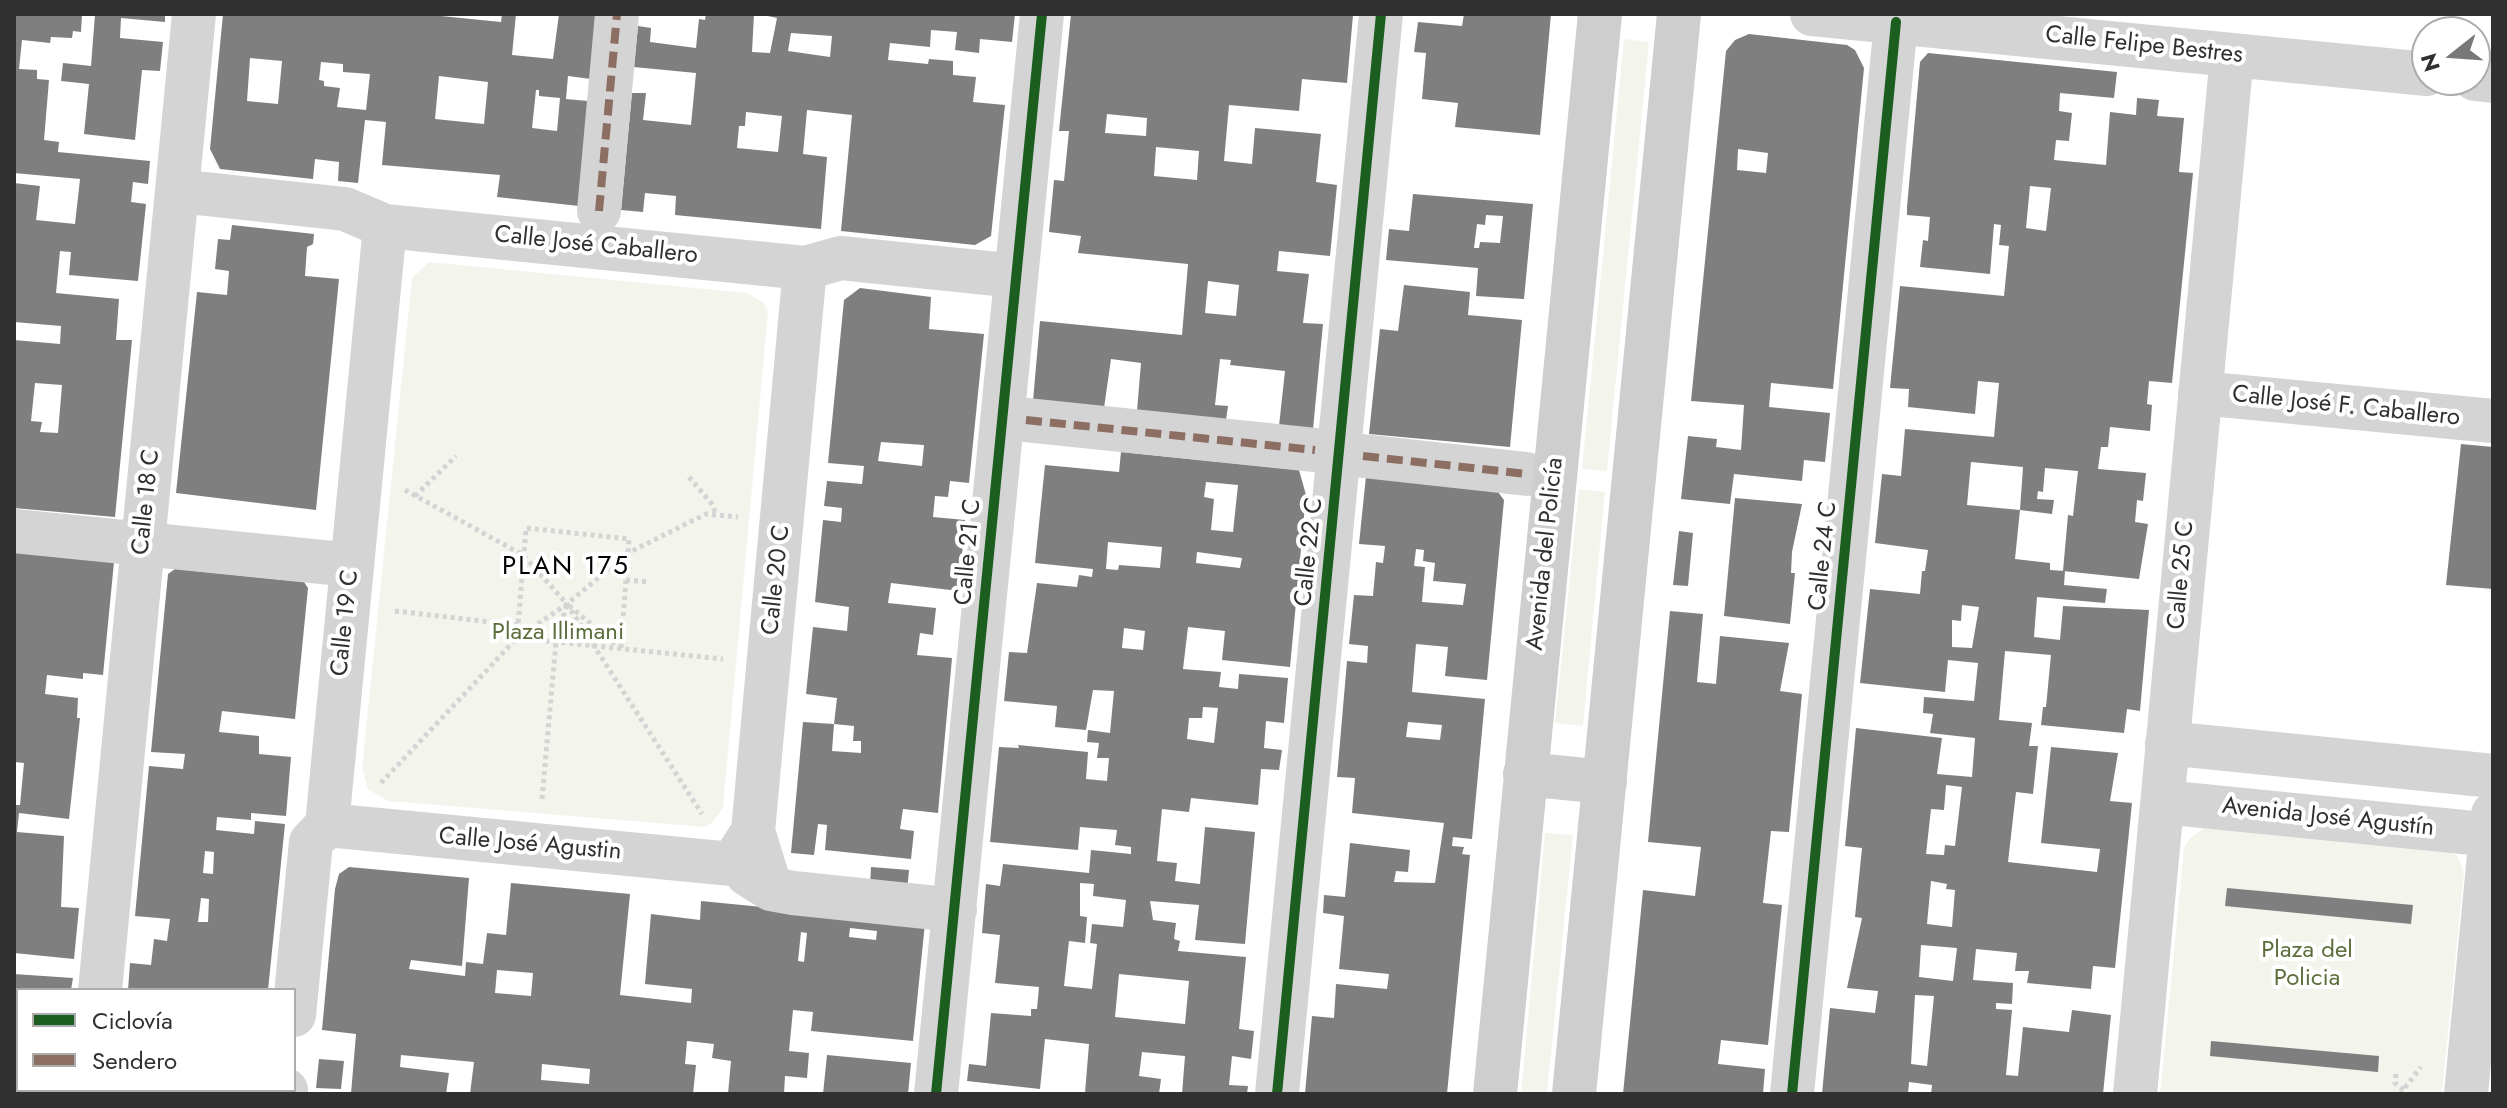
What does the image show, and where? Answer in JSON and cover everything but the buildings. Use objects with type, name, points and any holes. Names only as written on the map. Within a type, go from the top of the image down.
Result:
[{"type":"main road","name":"Avenida del Policía","points":[[1495,1094],[1600,14]]},
{"type":"main road","points":[[1574,1094],[1679,14]]},
{"type":"main road","points":[[1525,774],[1605,782]]},
{"type":"street","name":"Calle 18 C","points":[[100,988],[194,14]]},
{"type":"street","points":[[599,211],[617,14]]},
{"type":"street","name":"Calle 21 C","points":[[936,1094],[1042,14]]},
{"type":"street","name":"Calle 22 C","points":[[1277,1094],[1381,14]]},
{"type":"street","name":"Calle Felipe Bestres","points":[[1812,14],[2411,72]]},
{"type":"street","name":"Calle 24 C","points":[[1792,1094],[1896,22]]},
{"type":"street","name":"Calle 25 C","points":[[2135,1094],[2232,55]]},
{"type":"street","name":"Calle José Caballero","points":[[178,191],[345,209],[385,226],[805,268],[841,258],[1016,276]]},
{"type":"street","name":"Calle 19 C","points":[[296,995],[311,842],[327,825],[385,226]]},
{"type":"street","name":"Calle 20 C","points":[[742,848],[805,268]]},
{"type":"street","name":"Calle José F. Caballero","points":[[2200,393],[2493,421]]},
{"type":"street","points":[[1026,420],[1315,450]]},
{"type":"street","points":[[1363,456],[1527,474]]},
{"type":"street","points":[[14,531],[352,565]]},
{"type":"street","points":[[2167,743],[2493,776]]},
{"type":"street","name":"Avenida José Agustín","points":[[2163,802],[2492,828]]},
{"type":"street","name":"Calle José Agustin","points":[[327,825],[742,848],[771,889],[955,910]]},
{"type":"street","points":[[2466,1094],[2492,828]]},
{"type":"path","points":[[415,496],[456,456]]},
{"type":"path","points":[[689,477],[713,505],[716,515]]},
{"type":"path","points":[[403,489],[523,555],[567,604],[621,648]]},
{"type":"path","points":[[382,783],[517,638],[567,604],[628,553],[706,514],[740,518]]},
{"type":"path","points":[[517,638],[526,528],[629,539],[621,648]]},
{"type":"path","points":[[626,580],[650,582]]},
{"type":"path","points":[[542,803],[556,642],[567,604]]},
{"type":"path","points":[[567,604],[701,812]]},
{"type":"path","points":[[389,611],[518,625]]},
{"type":"path","points":[[517,638],[737,660]]},
{"type":"path","points":[[2396,1074],[2395,1083],[2404,1090]]},
{"type":"green space","points":[[1624,39],[1649,42],[1607,471],[1582,469]]},
{"type":"green space","name":"Plaza Illimani","points":[[429,262],[747,293],[763,302],[768,311],[723,808],[705,827],[388,801],[368,789],[362,768],[412,278]]},
{"type":"green space","points":[[1579,489],[1605,492],[1583,726],[1555,723]]},
{"type":"green space","name":"Plaza del Policia","points":[[2204,828],[2452,852],[2458,857],[2464,872],[2442,1094],[2160,1094],[2184,848],[2189,839]]},
{"type":"green space","points":[[1545,833],[1573,835],[1547,1094],[1521,1094]]},
{"type":"marked path","points":[[599,211],[617,14]]},
{"type":"marked path","points":[[1026,420],[1315,450]]},
{"type":"marked path","points":[[1363,456],[1527,474]]},
{"type":"cycle path","points":[[936,1094],[1042,14]]},
{"type":"cycle path","points":[[1277,1094],[1381,14]]},
{"type":"cycle path","points":[[1792,1094],[1896,22]]},
{"type":"district","name":"PLAN 175","points":[[566,568]]}]
